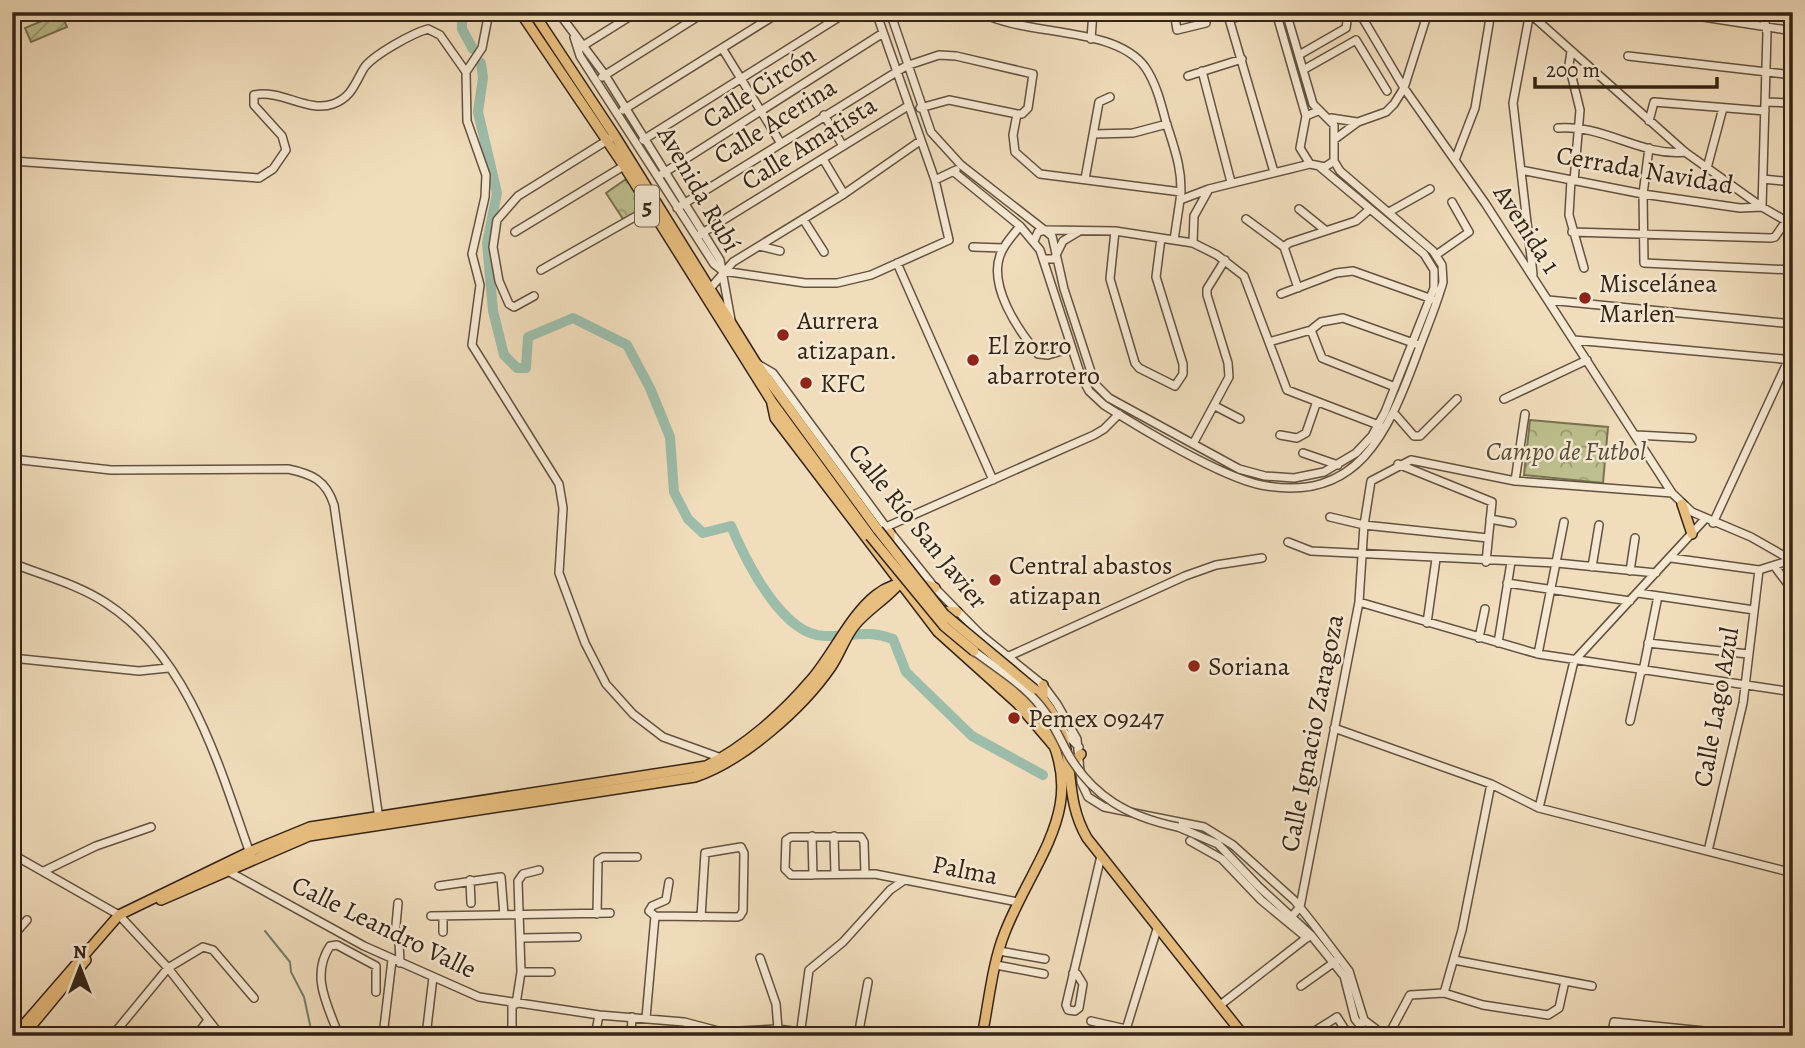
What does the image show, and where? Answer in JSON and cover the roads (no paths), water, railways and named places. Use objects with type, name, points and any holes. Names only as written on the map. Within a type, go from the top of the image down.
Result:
[{"type":"main road","name":"5","points":[[520,12],[611,138]]},
{"type":"main road","name":"5","points":[[533,12],[653,207],[704,297],[772,402],[881,531],[944,626],[974,652]]},
{"type":"main road","name":"5","points":[[653,207],[710,288],[756,363],[944,614],[1038,687],[1063,732],[1071,767],[1076,817]]},
{"type":"main road","name":"Calle Río San Javier","points":[[772,402],[775,418],[870,546],[939,632],[1018,704],[1053,745]]},
{"type":"main road","points":[[1682,504],[1692,534]]},
{"type":"main road","points":[[870,546],[884,548],[890,541],[881,531]]},
{"type":"main road","points":[[844,637],[899,583],[906,569],[906,554]]},
{"type":"main road","points":[[881,560],[884,590]]},
{"type":"main road","points":[[14,1036],[121,917],[251,855],[309,836],[379,819],[695,776],[726,760],[801,702],[831,667],[853,617],[884,590],[899,583],[915,581],[935,588]]},
{"type":"main road","points":[[939,632],[940,614],[944,611],[957,612]]},
{"type":"main road","points":[[974,652],[1040,718],[1062,765],[1064,786],[1041,858],[1018,902],[999,951],[983,1034]]},
{"type":"main road","points":[[1044,700],[1058,704]]},
{"type":"main road","points":[[1080,751],[1071,767],[1081,782]]},
{"type":"main road","points":[[1055,821],[1065,813],[1076,817],[1103,860],[1244,1036]]},
{"type":"main road","points":[[23,1036],[121,917]]},
{"type":"street","points":[[489,12],[482,48],[467,72],[467,121],[484,166],[487,186],[472,254],[480,285],[472,345],[559,484],[563,508],[559,573],[585,643],[606,684],[633,714],[663,737],[726,760]]},
{"type":"street","name":"Avenida Rubí","points":[[558,12],[574,36],[596,81],[636,144],[713,264],[723,271]]},
{"type":"street","points":[[580,47],[637,12]]},
{"type":"street","points":[[596,81],[705,12]]},
{"type":"street","points":[[617,114],[780,12]]},
{"type":"street","points":[[636,144],[847,12]]},
{"type":"street","points":[[723,271],[805,283],[837,283],[870,275],[949,240],[934,180],[876,12]]},
{"type":"street","points":[[890,12],[920,108],[931,132],[961,164],[1046,230],[1055,243],[1056,255],[1096,384],[1109,398],[1239,469],[1265,476],[1307,477],[1338,466],[1356,453],[1378,425],[1416,344]]},
{"type":"street","points":[[980,12],[1004,22],[1091,39],[1125,50],[1144,66],[1158,93],[1183,182],[1174,240]]},
{"type":"street","points":[[1091,39],[1093,12]]},
{"type":"street","points":[[1174,12],[1177,30],[1206,23]]},
{"type":"street","points":[[1253,12],[1229,16],[1273,172]]},
{"type":"street","points":[[1276,12],[1306,116],[1300,148],[1286,167]]},
{"type":"street","points":[[1286,12],[1318,111],[1330,118],[1357,122]]},
{"type":"street","name":"Avenida 1","points":[[1359,12],[1404,88],[1534,278],[1672,493],[1682,504],[1705,519],[1751,537],[1792,560]]},
{"type":"street","points":[[1335,139],[1357,122],[1386,112],[1404,88],[1427,12]]},
{"type":"street","points":[[1455,160],[1475,108],[1492,12]]},
{"type":"street","points":[[1671,12],[1793,31]]},
{"type":"street","points":[[1762,207],[1765,111],[1763,12]]},
{"type":"street","points":[[1530,13],[1685,152],[1789,223],[1776,237],[1771,238],[1572,232]]},
{"type":"street","points":[[1530,13],[1513,103],[1534,278]]},
{"type":"street","points":[[1299,55],[1346,28],[1347,21],[1343,15]]},
{"type":"street","points":[[12,161],[259,178],[273,169],[286,150],[282,136],[254,105],[254,95],[275,95],[325,106],[350,93],[369,63],[410,36],[428,29],[440,35],[467,72]]},
{"type":"street","name":"Calle Circón","points":[[658,177],[883,33]]},
{"type":"street","points":[[1303,70],[1356,40],[1387,91]]},
{"type":"street","name":"Avenida Rubí","points":[[580,47],[605,75],[704,233],[723,271]]},
{"type":"street","points":[[722,48],[780,142]]},
{"type":"street","points":[[1571,51],[1569,65],[1580,110],[1569,202],[1572,232],[1584,268]]},
{"type":"street","name":"Calle Acerina","points":[[677,208],[896,71],[939,55],[956,56],[1033,74],[1028,108],[1022,114],[1017,114]]},
{"type":"street","points":[[1628,56],[1793,75]]},
{"type":"street","points":[[1188,76],[1242,59]]},
{"type":"street","points":[[1202,71],[1231,182]]},
{"type":"street","points":[[1085,179],[1100,102],[1110,97]]},
{"type":"street","points":[[920,108],[949,100],[1017,114],[1013,144],[1021,159],[1046,177],[1085,179],[1181,196],[1199,194],[1286,167],[1310,164],[1320,167],[1430,261],[1435,278],[1433,300]]},
{"type":"street","points":[[1649,121],[1654,102],[1765,111]]},
{"type":"street","points":[[1765,102],[1793,103]]},
{"type":"street","name":"Calle Amatista","points":[[696,237],[908,106]]},
{"type":"street","points":[[1707,168],[1723,108]]},
{"type":"street","points":[[1306,116],[1318,111]]},
{"type":"street","points":[[824,115],[844,146]]},
{"type":"street","points":[[954,172],[1020,226],[1034,241],[1044,259],[1072,348],[1089,391],[1118,414],[1229,473],[1273,486],[1323,482],[1350,469],[1373,449],[1388,426],[1443,273],[1436,255],[1340,171],[1334,161],[1336,132],[1330,118]]},
{"type":"street","points":[[1094,134],[1132,133],[1167,124]]},
{"type":"street","points":[[1558,128],[1579,126],[1665,153],[1685,152]]},
{"type":"street","points":[[534,296],[514,307],[505,297],[493,247],[497,220],[518,196],[611,138]]},
{"type":"street","points":[[704,297],[723,271],[758,246],[844,194],[920,141]]},
{"type":"street","points":[[1300,148],[1310,164]]},
{"type":"street","points":[[1649,148],[1643,194],[1642,233],[1642,259],[1647,264],[1793,270]]},
{"type":"street","points":[[823,159],[844,194]]},
{"type":"street","points":[[1320,167],[1328,166],[1334,161]]},
{"type":"street","points":[[515,232],[627,164]]},
{"type":"street","points":[[934,180],[954,172],[961,164]]},
{"type":"street","name":"Cerrada Navidad","points":[[1521,170],[1643,194],[1740,208],[1762,207]]},
{"type":"street","points":[[1763,179],[1793,183]]},
{"type":"street","points":[[1183,182],[1199,194]]},
{"type":"street","points":[[1388,225],[1392,215],[1430,189]]},
{"type":"street","points":[[1193,243],[1194,216],[1199,194]]},
{"type":"street","points":[[1436,255],[1469,232],[1452,202]]},
{"type":"street","points":[[541,270],[653,207]]},
{"type":"street","points":[[1299,209],[1325,230]]},
{"type":"street","points":[[1284,247],[1356,221],[1370,209]]},
{"type":"street","points":[[803,219],[824,252]]},
{"type":"street","points":[[1246,219],[1284,247],[1298,288]]},
{"type":"street","points":[[1020,226],[1003,248],[998,264],[998,278],[1005,302],[1034,349],[1042,355],[1072,348]]},
{"type":"street","points":[[1034,241],[1038,232],[1046,230],[1115,231],[1193,243],[1225,260],[1244,276],[1287,390],[1316,404],[1388,426]]},
{"type":"street","points":[[1044,259],[1051,260],[1063,240],[1079,231]]},
{"type":"street","points":[[1115,231],[1110,279],[1135,363],[1175,386],[1183,374],[1183,364],[1156,277],[1161,237]]},
{"type":"street","points":[[758,246],[780,251]]},
{"type":"street","points":[[973,247],[1003,248]]},
{"type":"street","points":[[1193,444],[1228,383],[1229,370],[1206,289],[1225,260]]},
{"type":"street","points":[[897,262],[993,480]]},
{"type":"street","points":[[723,271],[732,324]]},
{"type":"street","points":[[1281,294],[1336,273],[1353,271],[1433,300]]},
{"type":"street","points":[[1548,300],[1793,324]]},
{"type":"street","points":[[1269,342],[1311,330],[1321,322],[1343,318],[1416,344]]},
{"type":"street","points":[[1311,330],[1322,358],[1395,387]]},
{"type":"street","points":[[1574,340],[1791,360]]},
{"type":"street","points":[[1713,523],[1791,360],[1793,350]]},
{"type":"street","points":[[1504,398],[1587,360]]},
{"type":"street","points":[[1394,413],[1414,436],[1420,436],[1457,399]]},
{"type":"street","points":[[1280,435],[1297,438],[1306,433],[1316,404]]},
{"type":"street","points":[[1215,406],[1240,419]]},
{"type":"street","points":[[881,531],[1104,429],[1118,414]]},
{"type":"street","points":[[1515,481],[1525,414]]},
{"type":"street","points":[[1636,435],[1692,438]]},
{"type":"street","points":[[1303,453],[1338,466]]},
{"type":"street","points":[[12,459],[111,470],[288,469],[306,473],[324,483],[334,505],[379,819]]},
{"type":"street","points":[[1398,464],[1411,460],[1515,481],[1672,493]]},
{"type":"street","points":[[1398,464],[1488,498],[1492,502],[1486,562]]},
{"type":"street","name":"Calle Ignacio Zaragoza","points":[[1300,907],[1359,602],[1364,525],[1371,481],[1398,464]]},
{"type":"street","points":[[1330,517],[1364,525],[1488,538]]},
{"type":"street","points":[[1490,519],[1512,523]]},
{"type":"street","points":[[1539,808],[1574,661],[1705,519]]},
{"type":"street","points":[[1538,654],[1564,522]]},
{"type":"street","points":[[1592,567],[1599,525]]},
{"type":"street","name":"Calle Río San Javier","points":[[881,531],[906,554],[957,612],[1058,704],[1080,751],[1081,782]]},
{"type":"street","points":[[1630,571],[1635,538]]},
{"type":"street","points":[[1288,542],[1311,551],[1486,562],[1557,562],[1657,573]]},
{"type":"street","points":[[1671,558],[1759,570],[1792,560],[1793,548]]},
{"type":"street","points":[[1007,657],[1185,576],[1216,565],[1262,558]]},
{"type":"street","points":[[1427,622],[1436,559]]},
{"type":"street","points":[[1498,643],[1511,562]]},
{"type":"street","points":[[12,563],[67,583],[105,603],[142,634],[168,668],[208,739],[230,791],[251,855]]},
{"type":"street","points":[[1775,567],[1793,591]]},
{"type":"street","name":"Calle Lago Azul","points":[[1708,851],[1731,764],[1745,683],[1759,570]]},
{"type":"street","points":[[1507,583],[1630,601]]},
{"type":"street","points":[[1638,593],[1754,610]]},
{"type":"street","points":[[1630,722],[1658,596]]},
{"type":"street","points":[[1359,602],[1538,654],[1793,692]]},
{"type":"street","points":[[1479,638],[1485,609]]},
{"type":"street","points":[[1648,643],[1748,654]]},
{"type":"street","points":[[974,652],[1037,701],[1079,774],[1090,786],[1128,813],[1148,821],[1178,827],[1218,844],[1258,887],[1312,934],[1337,960],[1353,979],[1360,1013],[1371,1027],[1387,1036],[1410,995],[1444,993],[1483,1005],[1548,1015],[1559,1008],[1565,981]]},
{"type":"street","points":[[12,658],[139,671],[168,668]]},
{"type":"street","points":[[1334,728],[1491,784],[1539,808],[1793,873]]},
{"type":"street","points":[[1063,732],[1080,751]]},
{"type":"street","points":[[1081,782],[1088,797],[1104,807],[1191,822],[1216,833],[1300,907],[1312,934]]},
{"type":"street","points":[[1444,993],[1454,960],[1491,784]]},
{"type":"street","points":[[44,871],[96,846],[151,827]]},
{"type":"street","points":[[812,836],[813,875],[791,875],[785,869],[786,840],[812,836],[863,839],[865,874]]},
{"type":"street","points":[[834,836],[835,874]]},
{"type":"street","points":[[1190,841],[1222,859],[1261,900],[1312,934]]},
{"type":"street","points":[[654,919],[737,917],[742,914],[744,853],[741,847],[705,853],[701,917]]},
{"type":"street","points":[[12,855],[121,917],[168,968],[221,1036]]},
{"type":"street","points":[[597,914],[598,860],[603,857],[638,857]]},
{"type":"street","points":[[1073,973],[1083,984],[1079,1008],[1075,1011],[1068,1010],[1066,1005],[1073,973],[1097,871],[1103,860]]},
{"type":"street","name":"Calle Leandro Valle","points":[[224,869],[364,946],[467,993],[514,1004],[684,1022],[722,1032],[778,1029],[826,1036]]},
{"type":"street","points":[[512,1036],[514,1004],[521,972],[519,878],[539,870]]},
{"type":"street","name":"Palma","points":[[813,875],[865,874],[1018,902]]},
{"type":"street","points":[[439,886],[501,877],[504,915]]},
{"type":"street","points":[[470,880],[471,904]]},
{"type":"street","points":[[800,1033],[809,970],[843,942],[890,890],[903,881]]},
{"type":"street","points":[[646,1018],[654,919],[649,913],[650,908],[666,900],[669,882]]},
{"type":"street","points":[[395,936],[398,903]]},
{"type":"street","points":[[1292,916],[1300,907]]},
{"type":"street","points":[[431,916],[610,914]]},
{"type":"street","points":[[443,916],[443,932]]},
{"type":"street","points":[[363,918],[395,936],[399,942],[383,1036]]},
{"type":"street","points":[[12,937],[27,920]]},
{"type":"street","points":[[1091,1021],[1125,1033],[1157,929]]},
{"type":"street","points":[[1219,1006],[1312,934]]},
{"type":"street","points":[[521,938],[577,937]]},
{"type":"street","points":[[339,1036],[322,992],[321,964],[327,950],[333,945],[378,967],[376,992]]},
{"type":"street","points":[[359,956],[364,946]]},
{"type":"street","points":[[112,1036],[168,968],[197,949],[208,947],[254,998]]},
{"type":"street","points":[[999,951],[1045,959]]},
{"type":"street","points":[[760,958],[776,1004],[778,1029]]},
{"type":"street","points":[[1301,986],[1337,960]]},
{"type":"street","points":[[1337,960],[1347,983],[1355,1019],[1369,1036]]},
{"type":"street","points":[[1454,960],[1592,986]]},
{"type":"street","points":[[996,965],[1044,974]]},
{"type":"street","points":[[521,972],[551,972]]},
{"type":"street","points":[[426,1036],[433,977]]},
{"type":"street","points":[[858,1036],[868,982]]},
{"type":"street","points":[[595,1036],[599,1015]]},
{"type":"street","points":[[631,1036],[632,1017]]},
{"type":"street","points":[[1307,1036],[1337,1017],[1349,1036]]},
{"type":"street","points":[[196,1036],[208,1020]]},
{"type":"street","points":[[1611,1036],[1614,1022],[1755,1036]]},
{"type":"street","points":[[983,1034],[998,1036]]},
{"type":"waterway","points":[[462,12],[462,29],[473,49]]},
{"type":"waterway","points":[[481,63],[483,78],[478,112],[497,193],[487,243],[493,311],[504,355],[517,368],[526,368],[528,337],[573,318],[627,345],[650,388],[670,437],[674,492],[688,519],[703,533],[731,526],[767,593],[780,610],[809,633],[825,636],[867,634],[893,639],[906,672],[972,736],[1043,775]]},
{"type":"waterway","points":[[265,931],[290,962],[291,972],[304,997],[312,1034],[316,1036]]},
{"type":"place","name":"Miscelánea Marlen","points":[[1585,298]]},
{"type":"place","name":"Aurrera atizapan.","points":[[783,335]]},
{"type":"place","name":"El zorro abarrotero","points":[[973,360]]},
{"type":"place","name":"KFC","points":[[806,383]]},
{"type":"place","name":"Central abastos atizapan","points":[[995,580]]},
{"type":"place","name":"Soriana","points":[[1194,666]]},
{"type":"place","name":"Pemex 09247","points":[[1014,718]]},
{"type":"park label","name":"Campo de Futbol","points":[[1566,451]]}]
